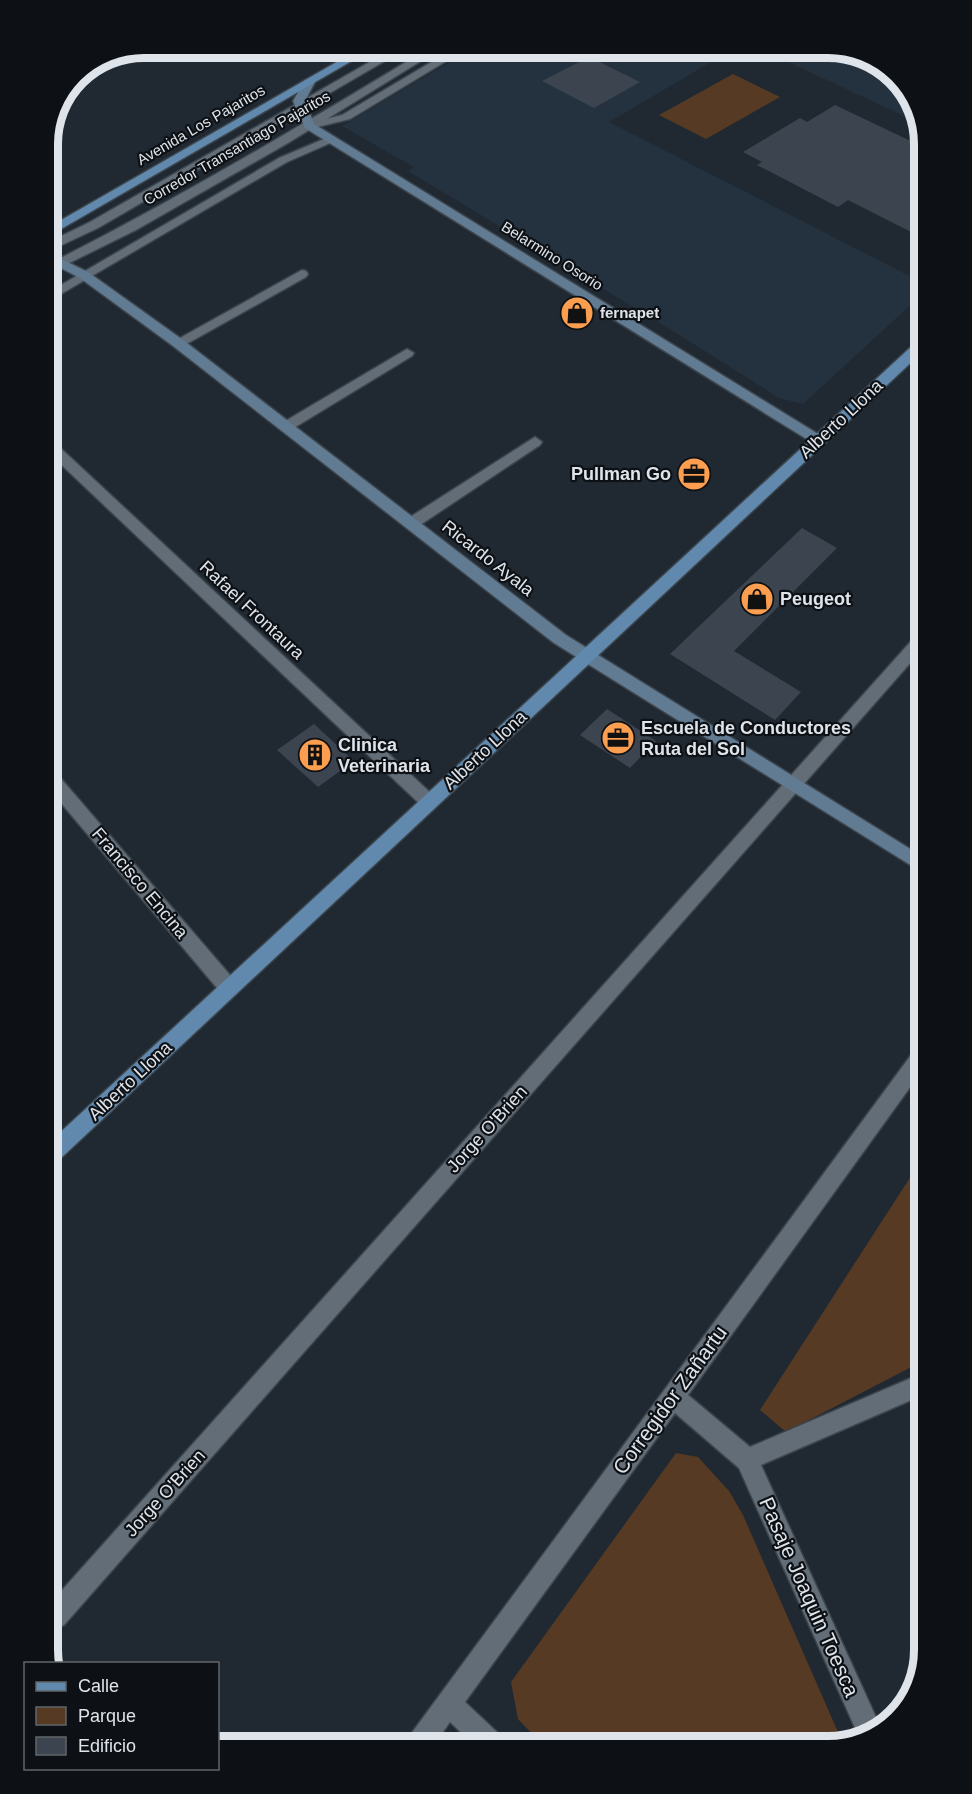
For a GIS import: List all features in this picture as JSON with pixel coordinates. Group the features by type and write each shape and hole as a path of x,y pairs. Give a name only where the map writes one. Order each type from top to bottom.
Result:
{"main road":[{"name":"Avenida Los Pajaritos","path":"59,226 351,58"},
{"name":"Alberto Llona","path":"58,1147 818,440 914,355"}],"street":[{"name":"Corredor Transantiago Pajaritos","path":"59,242 94,225 384,58"},
{"name":"Corredor Transantiago Pajaritos","path":"61,263 132,226 309,126 420,58"},
{"path":"309,82 302,94 300,107 309,126 346,117 445,58"},
{"name":"Belarmino Osorio","path":"309,126 818,440"},
{"path":"59,291 283,160 331,139"},
{"name":"Ricardo Ayala","path":"61,263 84,275 178,343 560,639 914,860"},
{"path":"178,343 302,274"},
{"path":"287,426 407,353"},
{"path":"412,524 535,442"},
{"name":"Rafael Frontaura","path":"59,454 429,802"},
{"name":"Jorge O'Brien","path":"58,1613 914,649"},
{"name":"Francisco Encina","path":"59,788 229,988"},
{"name":"Corregidor Zañartu","path":"426,1735 914,1068"},
{"path":"673,1397 747,1460 914,1388"},
{"name":"Pasaje Joaquin Toesca","path":"747,1460 867,1726"},
{"path":"449,1704 482,1735"}],"shaded area":[{"path":"456,58 717,59 609,122 914,278 914,302 803,404 779,398 670,329 408,171 414,167 342,126"},
{"path":"781,59 834,59 861,65 880,76 896,92 909,118"}],"green space":[{"path":"733,74 780,97 706,139 659,115"},
{"path":"914,1171 914,1366 786,1432 760,1410"},
{"path":"676,1453 698,1457 729,1491 743,1515 839,1735 534,1736 518,1719 511,1682"}],"building":[{"path":"586,59 592,59 640,82 594,108 542,81"},
{"path":"835,105 914,142 914,233 848,200 838,207 757,165 762,162 743,152 800,118 807,122"},
{"name":"Peugeot","path":"802,528 837,548 734,651 801,692 775,720 670,654"},
{"name":"Escuela de Conductores Ruta del Sol","path":"607,709 656,741 630,768 580,735"},
{"name":"Clinica Veterinaria","path":"314,724 354,761 318,787 277,750"}],"place":[{"name":"fernapet","path":"577,313"},
{"name":"Pullman Go","path":"694,474"},
{"name":"Peugeot","path":"757,599"},
{"name":"Escuela de Conductores Ruta del Sol","path":"618,738"},
{"name":"Clinica Veterinaria","path":"315,755"}]}
